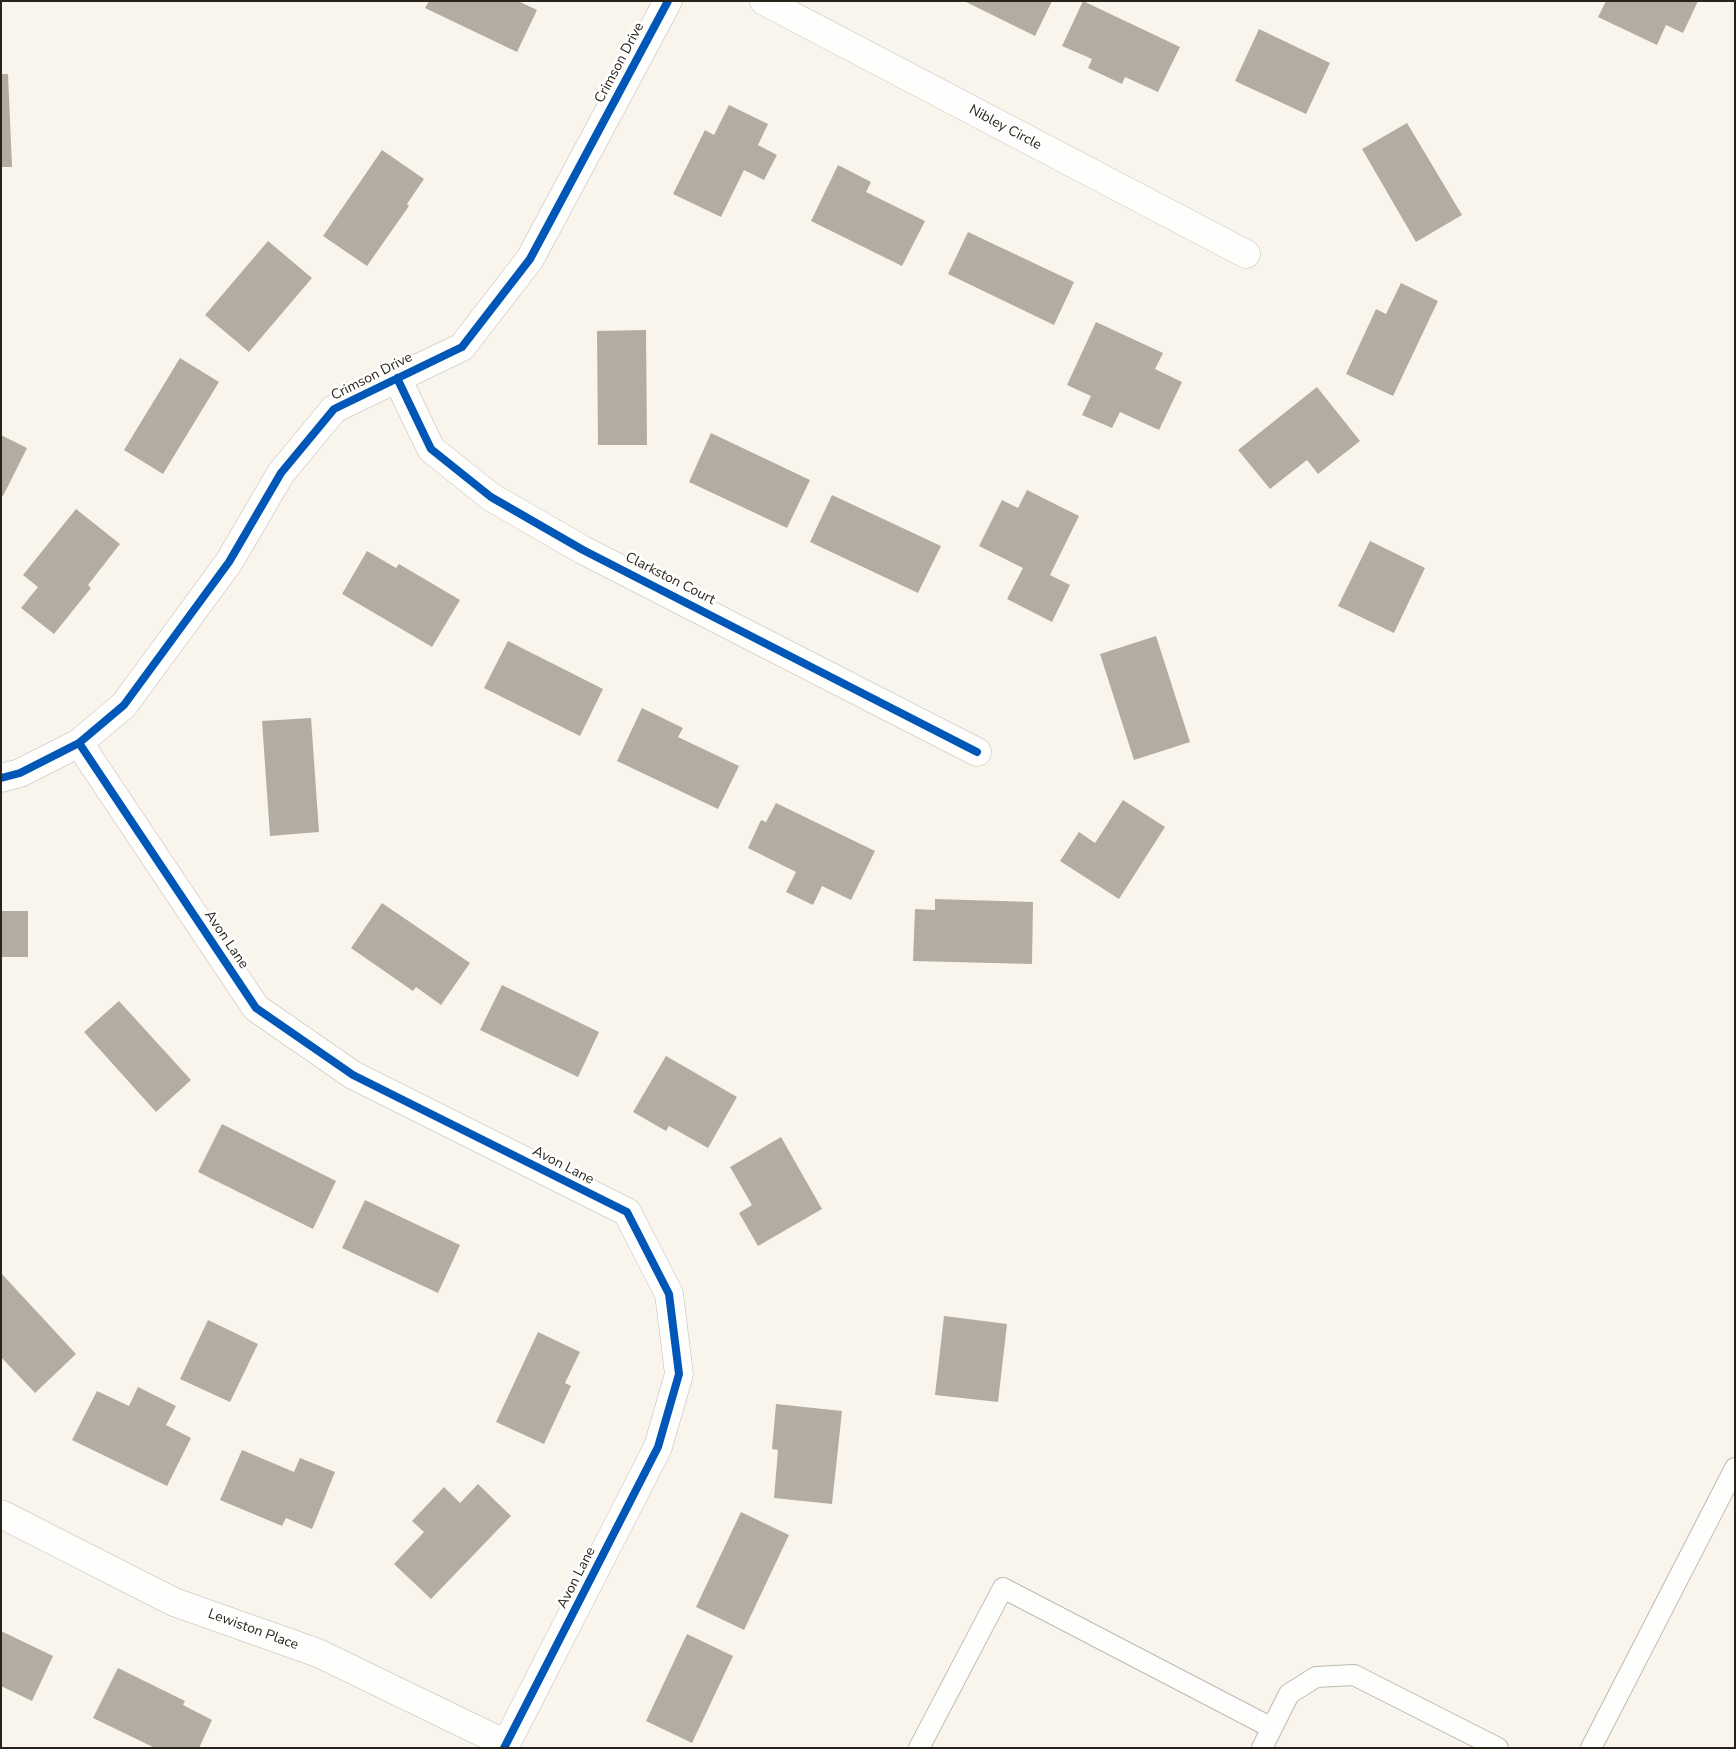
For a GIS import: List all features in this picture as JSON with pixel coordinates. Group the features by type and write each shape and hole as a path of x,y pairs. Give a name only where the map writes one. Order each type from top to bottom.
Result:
{"street":[{"name":"Crimson Drive","path":"1,778 20,773 79,743 124,705 228,562 281,473 334,409 462,347 530,259 668,1"},
{"name":"Nibley Circle","path":"764,1 1246,254"},
{"name":"Clarkston Court","path":"397,378 432,449 491,497 583,550 977,752"},
{"name":"Avon Lane","path":"79,743 256,1008 353,1075 627,1212 669,1294 679,1374 658,1447 505,1746"},
{"name":"Lewiston Place","path":"1,1514 174,1602 318,1653 505,1746"}],"lane":[{"path":"1591,1748 1735,1468"},
{"path":"919,1748 1003,1588 1272,1728"},
{"path":"1262,1748 1289,1694 1316,1677 1354,1675 1498,1748"}],"building":[{"path":"429,1 518,1 537,10 517,52 425,8"},
{"path":"964,1 1052,1 1035,36"},
{"path":"1083,1 1180,47 1158,92 1125,77 1122,84 1088,68 1092,59 1062,46"},
{"path":"1606,1 1698,1 1683,33 1666,25 1657,45 1598,17"},
{"path":"1259,29 1330,63 1306,114 1235,81"},
{"path":"1,74 8,74 12,167 1,167"},
{"path":"729,105 768,124 758,145 777,155 764,180 744,170 721,217 673,194 705,130 714,135"},
{"path":"1407,123 1462,215 1416,242 1362,149"},
{"path":"382,150 424,179 407,204 409,206 367,266 323,236"},
{"path":"838,165 871,182 866,192 925,221 902,266 811,221"},
{"path":"968,232 1074,282 1054,325 948,274"},
{"path":"268,241 312,278 249,352 205,315"},
{"path":"1401,283 1438,301 1393,396 1346,374 1376,309 1386,314"},
{"path":"1096,322 1163,353 1155,369 1182,382 1159,430 1120,412 1112,428 1082,415 1091,396 1067,385"},
{"path":"646,330 647,445 598,445 597,331"},
{"path":"180,358 219,382 163,474 124,450"},
{"path":"1317,387 1360,441 1318,474 1307,460 1270,489 1238,450"},
{"path":"711,433 810,480 787,528 689,482"},
{"path":"1,435 27,448 3,496 1,495"},
{"path":"1027,490 1079,516 1050,575 1070,585 1052,622 1007,599 1023,568 979,546 1002,500 1018,508"},
{"path":"832,495 941,546 918,593 810,542"},
{"path":"76,509 120,544 88,585 91,588 54,634 21,608 38,587 23,575"},
{"path":"1370,541 1425,568 1394,633 1338,606"},
{"path":"367,551 396,568 399,564 460,600 432,647 342,594"},
{"path":"1156,636 1190,742 1134,760 1100,654"},
{"path":"508,641 603,689 580,736 484,688"},
{"path":"642,708 683,728 678,737 739,766 718,809 617,761"},
{"path":"311,718 319,832 270,836 262,721"},
{"path":"1123,800 1165,827 1119,899 1060,861 1079,832 1095,843"},
{"path":"776,803 875,851 851,900 822,886 813,905 786,892 796,872 748,848 761,820 766,822"},
{"path":"935,899 1033,902 1032,964 913,961 915,909 935,910"},
{"path":"382,903 470,963 441,1005 416,987 413,991 351,948"},
{"path":"1,911 28,911 28,957 1,957"},
{"path":"502,985 599,1032 578,1077 480,1030"},
{"path":"119,1001 191,1080 156,1112 84,1032"},
{"path":"666,1056 737,1097 708,1148 669,1126 666,1131 633,1112"},
{"path":"222,1124 336,1181 313,1229 198,1172"},
{"path":"781,1137 822,1209 758,1246 739,1213 752,1205 730,1167"},
{"path":"365,1200 460,1245 438,1293 342,1248"},
{"path":"1,1273 76,1354 35,1393 1,1357"},
{"path":"944,1316 1007,1324 998,1402 935,1395"},
{"path":"208,1320 258,1344 230,1402 180,1379"},
{"path":"538,1332 580,1352 565,1383 571,1386 544,1444 496,1422"},
{"path":"138,1387 176,1406 166,1425 191,1438 167,1486 72,1440 97,1391 129,1406"},
{"path":"776,1404 842,1411 832,1504 774,1498 778,1450 772,1449"},
{"path":"242,1450 294,1472 300,1458 335,1472 312,1529 286,1518 282,1526 220,1500"},
{"path":"478,1484 511,1516 431,1599 394,1564 424,1532 412,1521 444,1487 460,1503"},
{"path":"741,1512 789,1535 744,1630 696,1607"},
{"path":"1,1631 53,1656 32,1701 1,1686"},
{"path":"687,1634 733,1656 692,1743 646,1721"},
{"path":"118,1668 185,1701 183,1705 212,1720 199,1748 155,1748 93,1718"}],"cycle path":[{"path":"1,778 20,773 79,743 124,705 229,562 281,473 334,409 462,347 530,259 668,1"},
{"path":"397,378 431,449 491,497 583,550 977,752"},
{"path":"79,743 256,1008 353,1075 627,1212 669,1294 679,1374 658,1447 504,1748"}]}
